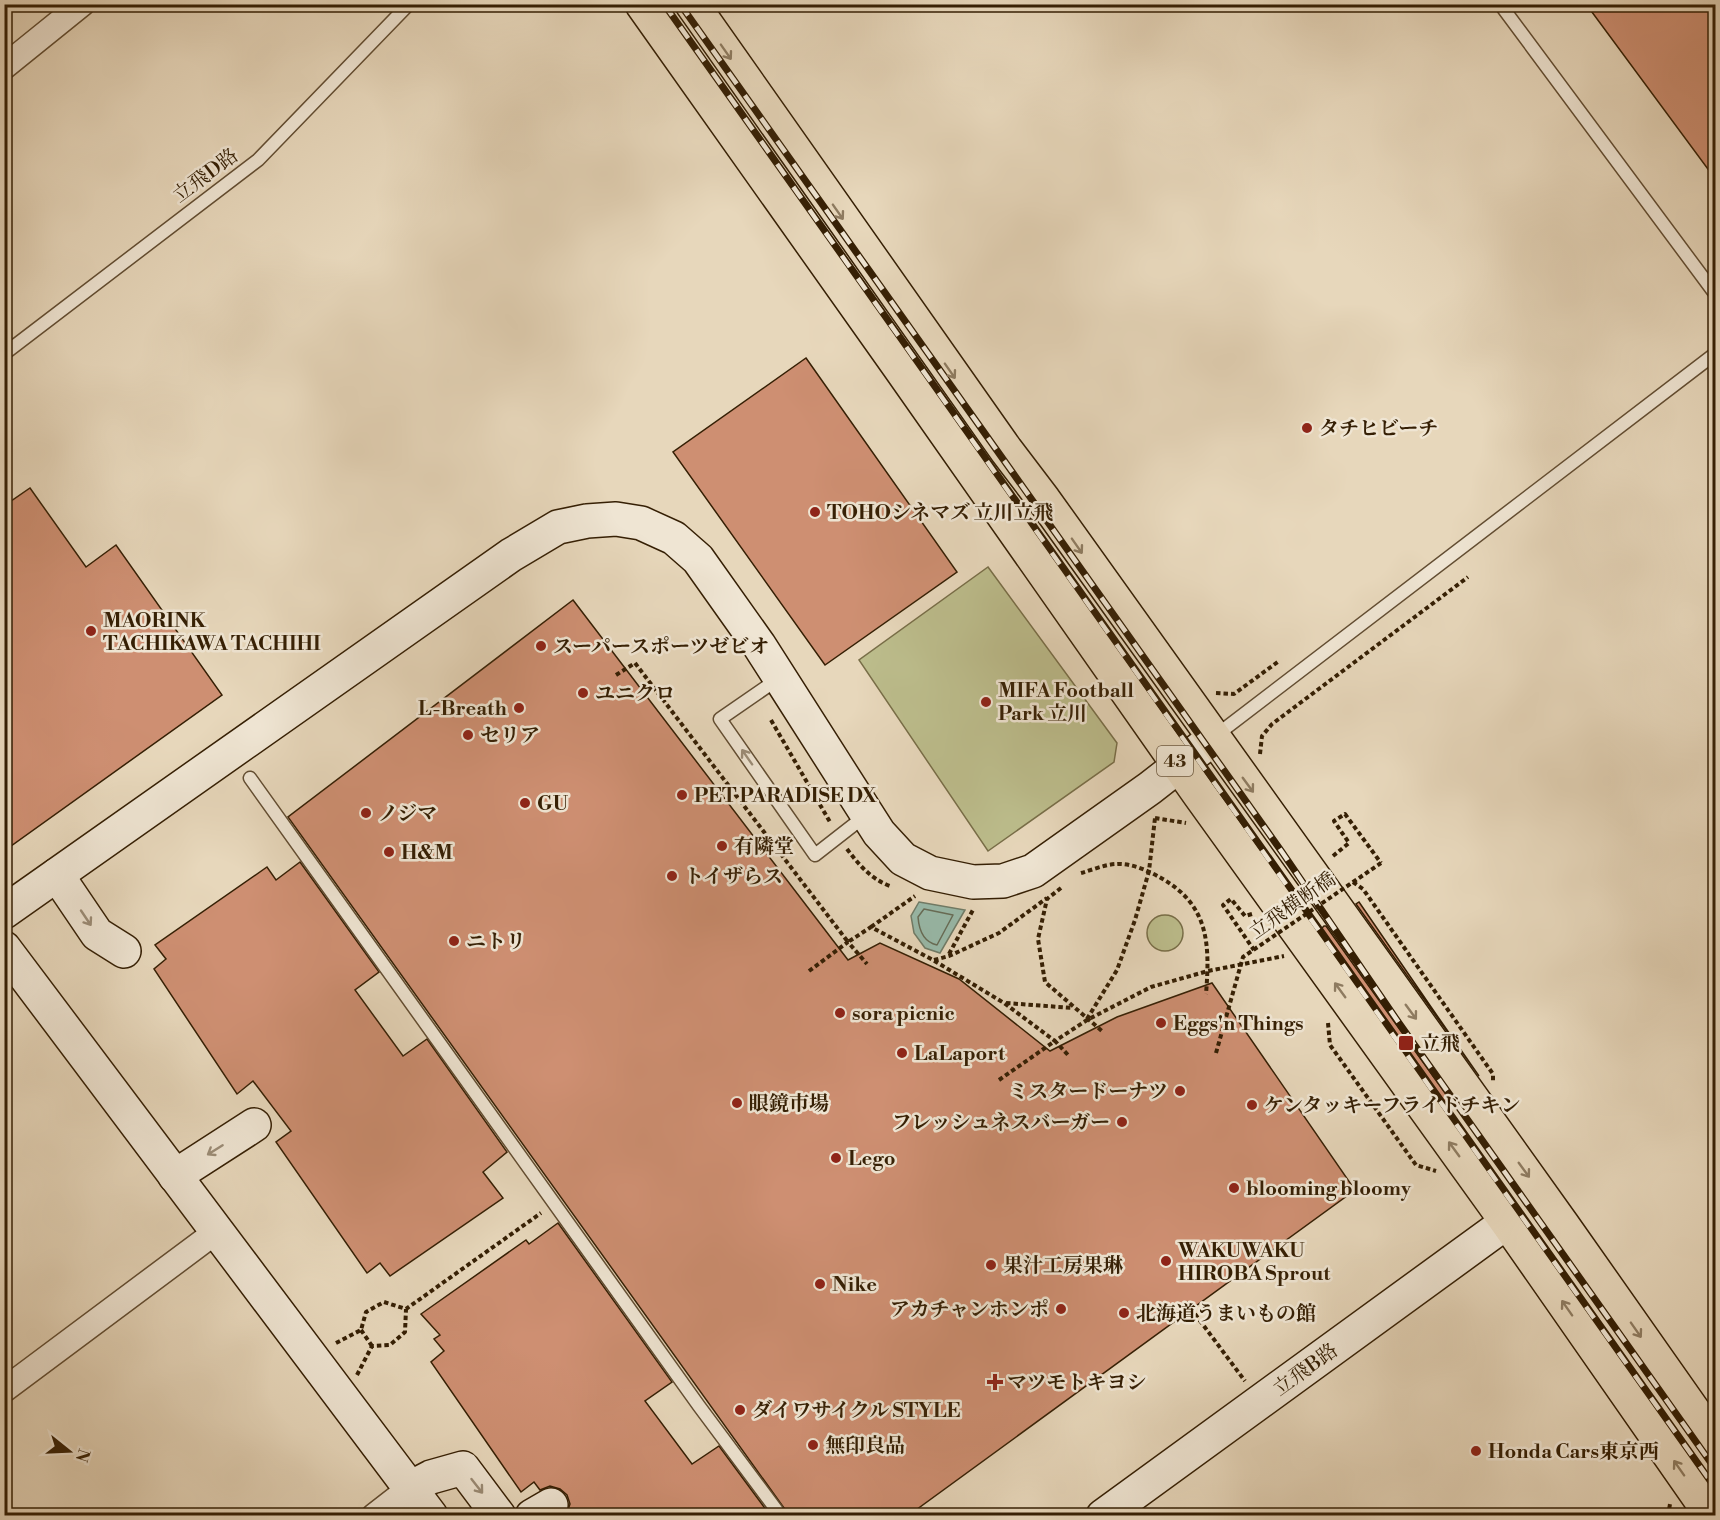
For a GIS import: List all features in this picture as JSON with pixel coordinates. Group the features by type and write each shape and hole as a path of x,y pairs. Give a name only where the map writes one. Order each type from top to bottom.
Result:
{"main road":[{"name":"43","path":"642,4 1179,766 1507,1222 1712,1514"},
{"name":"43","path":"692,4 1000,441 1520,1165 1716,1443"}],"street":[{"path":"4,67 82,5"},
{"path":"4,912 512,555 558,527 587,520 616,519 641,523 674,538 698,559 768,686 879,833 903,858 930,873 973,882 1003,881 1033,871 1179,766 1214,738"},
{"path":"57,875 97,934 124,951"},
{"path":"4,948 431,1515"},
{"path":"175,1176 254,1125"},
{"name":"立飛B路","path":"1103,1515 1507,1222"},
{"path":"4,1390 217,1231"},
{"path":"374,1515 410,1488 431,1477 463,1468 499,1515"}],"lane":[{"name":"立飛D路","path":"4,354 258,160 410,4"},
{"path":"1500,4 1716,295"},
{"path":"1214,738 1716,353"},
{"path":"768,686 720,718 815,855 866,815"},
{"path":"250,778 699,1406 781,1515"}],"path":[{"path":"1260,755 1262,736 1272,724 1468,577"},
{"path":"616,675 635,663 867,964"},
{"path":"768,686 839,837 859,866 882,883 899,889"},
{"name":"立飛横断橋","path":"1216,1053 1243,957 1381,863 1345,814 1334,821 1349,843 1326,860"},
{"path":"1148,817 1191,824"},
{"path":"1087,1020 1117,970 1149,871 1155,818"},
{"path":"1077,874 1117,864 1149,871 1176,886 1198,911 1206,938 1208,971 1206,994"},
{"path":"1347,878 1363,889 1425,976 1493,1074 1493,1083"},
{"path":"933,960 949,956 999,933 1062,886"},
{"path":"907,892 926,897"},
{"path":"1044,892 1047,899 1038,939 1045,982 1102,1031"},
{"path":"809,971 916,895"},
{"path":"1248,905 1254,914 1245,916 1231,899 1223,905 1254,950"},
{"path":"949,956 976,904 966,903"},
{"path":"871,927 933,960 1004,1003 1055,1041 1068,1055"},
{"path":"1266,930 1272,939"},
{"path":"1278,947 1291,965"},
{"path":"999,1080 1087,1020 1151,987 1208,971 1285,956"},
{"path":"1004,1003 1074,1008"},
{"path":"1328,1021 1330,1045 1416,1165 1438,1172"},
{"path":"406,1309 542,1212"},
{"path":"330,1346 360,1330 366,1312 384,1302 406,1309"},
{"path":"1186,1302 1249,1386"},
{"path":"372,1346 390,1345 405,1332 406,1309"},
{"path":"360,1330 372,1346"},
{"path":"349,1370 356,1378 372,1346"},
{"path":"1668,1515 1671,1498"}],"green space":[{"name":"MIFA Football Park 立川","path":"988,567 1117,743 1114,762 988,851 859,660"},
{"path":"1165,915 1178,920 1183,933 1178,946 1165,951 1152,946 1147,933 1152,920"}],"water":[{"path":"919,902 965,910 940,953 925,948 914,933 911,916"}],"building":[{"path":"1586,4 1716,4 1716,180"},
{"name":"TOHOシネマズ 立川立飛","path":"806,358 957,572 825,665 673,452"},
{"name":"MAORINK TACHIKAWA TACHIHI","path":"30,488 86,567 116,545 222,695 4,851 4,506"},
{"path":"573,600 848,960 880,943 959,979 1050,1051 1117,1017 1212,983 1355,1190 909,1515 789,1515 288,817"},
{"path":"300,862 379,972 355,990 403,1056 427,1039 507,1152 483,1172 503,1198 390,1276 380,1263 367,1273 276,1142 291,1131 253,1081 237,1094 154,969 166,959 155,945 267,867 276,880"},
{"path":"1359,902 1429,1004 1479,1076 1356,904"},
{"path":"1324,926 1450,1100 1445,1103 1320,930"},
{"path":"558,1223 672,1382 645,1401 692,1464 719,1446 770,1515 566,1515 570,1504 567,1495 560,1489 550,1486 540,1490 534,1482 521,1492 431,1362 444,1351 434,1339 440,1335 421,1314 526,1240 529,1244"}],"railway":[{"path":"664,4 1716,1489"},
{"path":"680,4 1282,852 1399,1023 1716,1470"}],"place":[{"name":"タチヒビーチ","path":"1307,428"},
{"name":"TOHOシネマズ 立川立飛","path":"815,512"},
{"name":"MAORINK TACHIKAWA TACHIHI","path":"91,631"},
{"name":"スーパースポーツゼビオ","path":"541,646"},
{"name":"ユニクロ","path":"583,693"},
{"name":"MIFA Football Park 立川","path":"986,702"},
{"name":"L-Breath","path":"519,708"},
{"name":"セリア","path":"468,735"},
{"name":"PET PARADISE DX","path":"682,795"},
{"name":"GU","path":"525,803"},
{"name":"ノジマ","path":"366,813"},
{"name":"有隣堂","path":"722,846"},
{"name":"H&M","path":"389,852"},
{"name":"トイザらス","path":"672,876"},
{"name":"ニトリ","path":"454,941"},
{"name":"sora picnic","path":"840,1013"},
{"name":"Eggs'n Things","path":"1161,1023"},
{"name":"立飛","path":"1406,1043"},
{"name":"LaLaport","path":"902,1053"},
{"name":"ミスタードーナツ","path":"1180,1091"},
{"name":"眼鏡市場","path":"737,1103"},
{"name":"ケンタッキーフライドチキン","path":"1252,1105"},
{"name":"フレッシュネスバーガー","path":"1122,1122"},
{"name":"Lego","path":"836,1158"},
{"name":"blooming bloomy","path":"1234,1188"},
{"name":"WAKUWAKU HIROBA Sprout","path":"1166,1261"},
{"name":"果汁工房果琳","path":"991,1265"},
{"name":"Nike","path":"820,1284"},
{"name":"アカチャンホンポ","path":"1061,1309"},
{"name":"北海道うまいもの館","path":"1124,1313"},
{"name":"マツモトキヨシ","path":"995,1382"},
{"name":"ダイワサイクル STYLE","path":"740,1410"},
{"name":"無印良品","path":"813,1445"},
{"name":"Honda Cars東京西","path":"1476,1451"}]}
